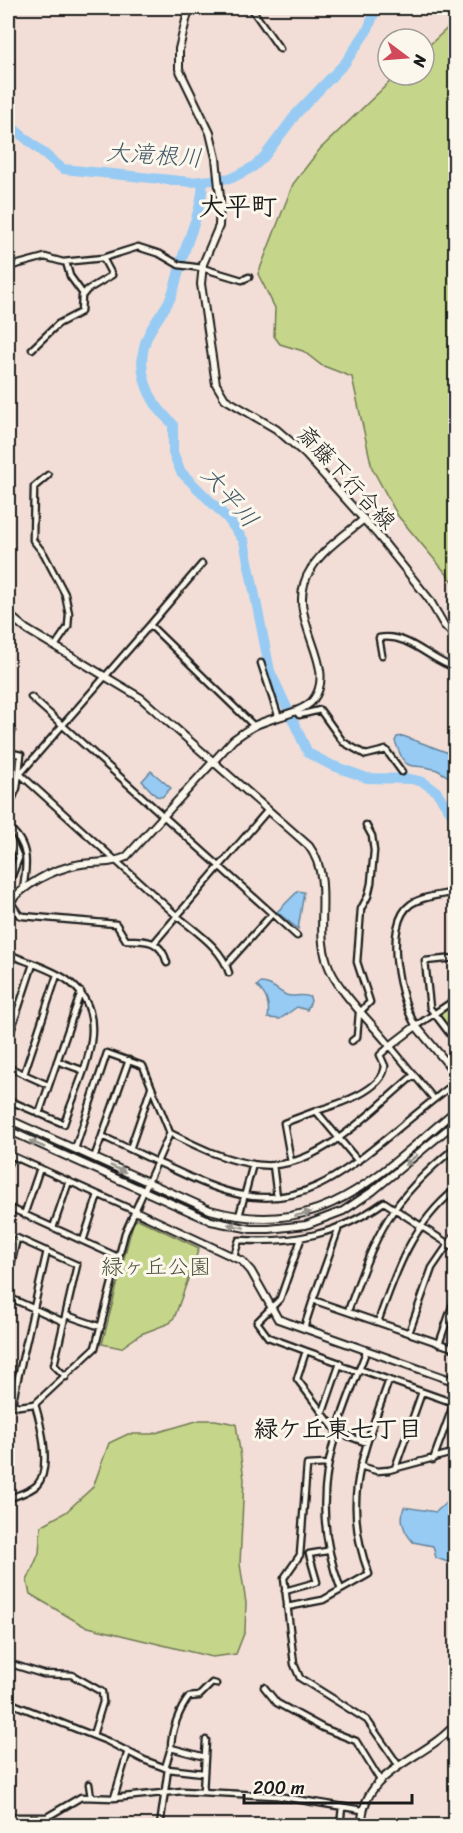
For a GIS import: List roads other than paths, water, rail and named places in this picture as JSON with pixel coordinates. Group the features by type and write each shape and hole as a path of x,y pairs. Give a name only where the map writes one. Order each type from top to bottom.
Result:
{"street":[{"name":"斎藤下行合線","path":"189,8 179,49 179,69 210,133 220,197 219,226 202,268 201,290 214,379 222,395 276,429 293,443 364,519 429,599 444,625 456,638"},
{"path":"251,8 280,49"},
{"path":"8,267 45,257 66,262 103,258 138,248 160,254 178,265 202,268 242,280 249,277"},
{"path":"32,350 58,324 81,312 83,294 90,287 112,275 103,258"},
{"path":"66,262 70,276 83,294"},
{"path":"48,475 34,487 32,531 33,540 44,554 65,594 69,614 68,627 55,646"},
{"path":"167,963 162,949 154,943 126,940 116,924 19,915 9,902 23,889 55,872 77,864 116,862 133,852 233,740 254,726 314,699 321,678 321,670 302,612 306,578 324,553 364,519"},
{"path":"20,774 202,564"},
{"path":"9,618 141,698 300,837 317,856 323,879 327,962 334,976 434,1099"},
{"path":"150,625 254,726"},
{"path":"382,655 379,638 384,637 427,651 456,668"},
{"path":"261,663 287,713"},
{"path":"31,697 297,936"},
{"path":"287,713 299,715 320,710 343,742 362,754 387,750 402,772"},
{"path":"8,744 12,731"},
{"path":"8,752 21,755 20,774 8,809"},
{"path":"20,774 217,951 227,964 229,973"},
{"path":"154,943 268,810"},
{"path":"352,1041 357,1037 362,1011 370,1002 357,962 361,909 368,896 371,883 374,851 372,836 366,825"},
{"path":"8,827 22,843 28,857 23,889"},
{"path":"8,833 19,858 11,878"},
{"path":"456,892 411,904 399,922 395,962 410,1018 456,1074"},
{"path":"227,964 272,914"},
{"path":"8,955 57,975 81,992 90,1009 94,1027 64,1124 8,1100"},
{"path":"456,958 425,961 428,1000 433,1014 456,1042"},
{"path":"8,1040 33,964"},
{"path":"24,1074 57,975"},
{"path":"39,1114 81,992"},
{"path":"291,1161 284,1123 355,1097 381,1077 385,1066 380,1055 416,1026 456,999"},
{"path":"75,1149 107,1053 143,1066 170,1133 229,1159 253,1164 273,1165 316,1153 414,1075"},
{"path":"94,1158 129,1060"},
{"path":"57,1061 82,1070"},
{"path":"8,1067 48,1085"},
{"path":"102,1136 211,1186 245,1195 277,1197 320,1186 358,1161 456,1082"},
{"path":"129,1149 151,1088"},
{"path":"8,1119 210,1210 238,1218 266,1220 297,1216 341,1201 381,1172 456,1110"},
{"path":"316,1111 358,1161"},
{"path":"8,1130 211,1221 241,1227 269,1229 306,1224 343,1211 373,1191 456,1122"},
{"path":"47,1251 10,1404 35,1404 95,1348 118,1257 135,1211 170,1133"},
{"path":"348,1311 372,1244 394,1207 417,1180 456,1147"},
{"path":"8,1164 9,1155 234,1256 251,1271 270,1309 278,1319 456,1382"},
{"path":"238,1218 253,1164"},
{"path":"273,1165 277,1197"},
{"path":"24,1215 40,1168"},
{"path":"53,1228 69,1181"},
{"path":"378,1322 398,1266 420,1225 456,1189"},
{"path":"83,1241 98,1195"},
{"path":"234,1256 239,1240 272,1242 300,1239 338,1230 360,1219 384,1202 456,1248"},
{"path":"8,1207 118,1257"},
{"path":"303,1329 338,1230"},
{"path":"409,1333 432,1268 456,1233"},
{"path":"8,1279 17,1238 77,1265 54,1365 66,1377"},
{"path":"300,1239 280,1299 257,1322 264,1332 275,1340 340,1363 339,1365 454,1403 433,1460"},
{"path":"439,1344 456,1295"},
{"path":"8,1297 64,1322"},
{"path":"313,1300 456,1349"},
{"path":"66,1315 101,1327"},
{"path":"306,1351 297,1379 337,1432 368,1443"},
{"path":"341,1590 327,1551 322,1516 327,1464 366,1352"},
{"path":"323,1412 339,1365"},
{"path":"287,1607 323,1600 369,1574 357,1537 355,1496 360,1466 389,1380"},
{"path":"395,1468 422,1392"},
{"path":"8,1499 36,1486 45,1471 41,1425 35,1404"},
{"path":"360,1466 377,1471 433,1460 456,1452"},
{"path":"327,1464 307,1466 300,1555 284,1578 294,1664 300,1678 367,1720 399,1766"},
{"path":"300,1555 327,1551"},
{"path":"285,1592 317,1582 309,1554"},
{"path":"8,1663 43,1674 72,1675 102,1692 103,1702 93,1735"},
{"path":"160,1826 166,1792 166,1768 178,1717 189,1697 199,1696 212,1683 216,1684"},
{"path":"264,1687 277,1703 323,1728 356,1741 380,1780"},
{"path":"8,1702 93,1735 166,1768 203,1773"},
{"path":"362,1826 362,1810 380,1780 436,1743 456,1723"},
{"path":"203,1792 206,1740"},
{"path":"171,1748 205,1757"},
{"path":"114,1798 128,1751"},
{"path":"89,1784 91,1797"},
{"path":"8,1817 41,1819 59,1812 81,1797 114,1798 166,1792 277,1796 362,1810"},
{"path":"340,1826 342,1807"},
{"path":"41,1819 41,1826"}],"water":[{"path":"403,736 446,752 454,765 455,781 437,770 406,763 395,741 397,737"},
{"path":"151,771 171,788 162,797 156,796 142,781"},
{"path":"298,891 304,892 298,929 277,912"},
{"path":"260,983 271,985 286,995 310,997 311,1001 307,1010 297,1007 280,1019 268,1018 267,1000 257,986"},
{"path":"451,1498 455,1503 455,1553 448,1562 436,1558 433,1546 413,1542 405,1530 402,1517 404,1507 436,1512"}],"waterway":[{"name":"大滝根川","path":"8,124 63,169 191,182 232,178 253,167 264,157 297,113 345,63 368,29 374,14 373,8"},
{"name":"大平川","path":"203,182 199,207 173,291 169,302 149,333 142,358 145,382 150,394 156,405 173,424 173,453 181,472 228,519 244,541 270,671 308,753 331,765 367,778 411,779 423,782 436,791 456,820"}],"district":[{"name":"大平町","path":"238,206"},
{"name":"緑ケ丘東七丁目","path":"338,1429"}],"park label":[{"name":"緑ヶ丘公園","path":"156,1266"}]}
